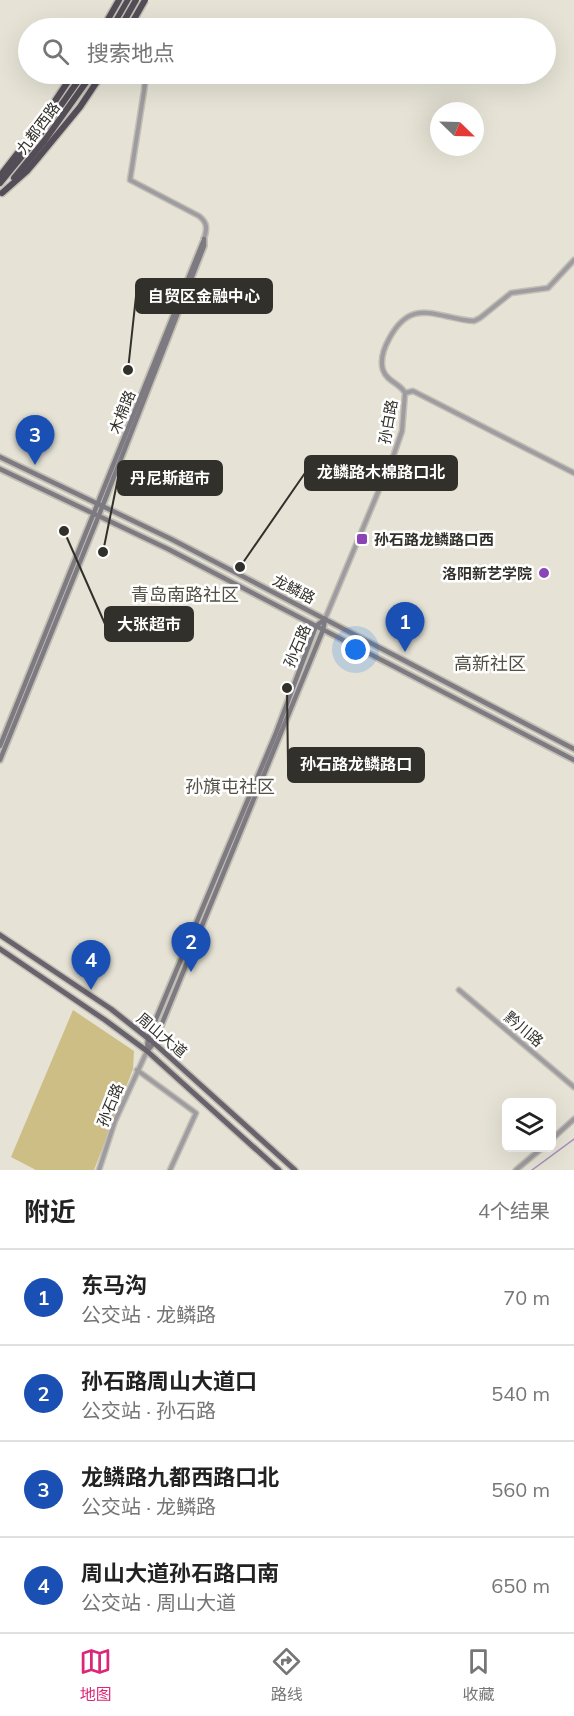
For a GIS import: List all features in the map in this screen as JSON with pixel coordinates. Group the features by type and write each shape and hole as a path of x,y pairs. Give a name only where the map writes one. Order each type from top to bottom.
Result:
{"highway":[{"path":"108,18 118,0"},
{"path":"118,18 129,0"},
{"path":"126,18 136,0"},
{"path":"135,18 145,0"},
{"path":"0,176 38,128 66,84"},
{"path":"70,100 78,84"},
{"name":"九都西路","path":"0,183 84,84"},
{"path":"1,194 27,171 80,107 95,84"},
{"name":"九都西路","path":"1,194 45,140 70,100"}],"main road":[{"name":"木棉路","path":"0,760 204,246 204,239"},
{"name":"龙鳞路","path":"0,457 100,504 574,749"},
{"name":"龙鳞路","path":"0,469 168,549 574,760"},
{"name":"木棉路","path":"0,746 96,514"},
{"name":"孙石路","path":"147,1051 148,1038 276,733 316,626 325,619"},
{"name":"孙石路","path":"147,1051 154,1043 324,630 325,619"},
{"name":"周山大道","path":"0,935 111,1009 148,1038 295,1170"},
{"name":"周山大道","path":"0,949 147,1051 279,1170"}],"street":[{"path":"129,0 135,18"},
{"path":"145,84 130,180 199,216 207,226 204,239"},
{"name":"孙白路","path":"325,619 402,431 405,393 402,388 387,379 382,362 391,335 409,316 417,312 426,311 474,321 511,293 548,288 574,260"},
{"path":"405,393 413,392 574,473"},
{"name":"黔川路","path":"459,990 574,1087"},
{"name":"孙石路","path":"99,1170 115,1121 147,1051"},
{"path":"137,1070 196,1113 170,1170"},
{"path":"556,1135 574,1119"},
{"path":"516,1170 537,1152"}],"shaded area":[{"path":"73,1010 134,1051 133,1069 94,1170 36,1170 11,1157"}],"waterway":[{"path":"532,1170 574,1139"}],"place":[{"name":"自贸区金融中心","path":"128,370"},
{"name":"龙鳞路九都西路口北","path":"35,465"},
{"name":"大张超市","path":"64,531"},
{"name":"孙石路龙鳞路口西","path":"362,539"},
{"name":"丹尼斯超市","path":"103,552"},
{"name":"龙鳞路木棉路口北","path":"240,567"},
{"name":"洛阳新艺学院","path":"544,573"},
{"name":"东马沟","path":"405,652"},
{"name":"孙石路龙鳞路口","path":"287,688"},
{"name":"孙石路周山大道口","path":"191,972"},
{"name":"周山大道孙石路口南","path":"91,990"}],"district":[{"name":"青岛南路社区","path":"185,594"},
{"name":"高新社区","path":"490,663"},
{"name":"孙旗屯社区","path":"230,786"}]}
